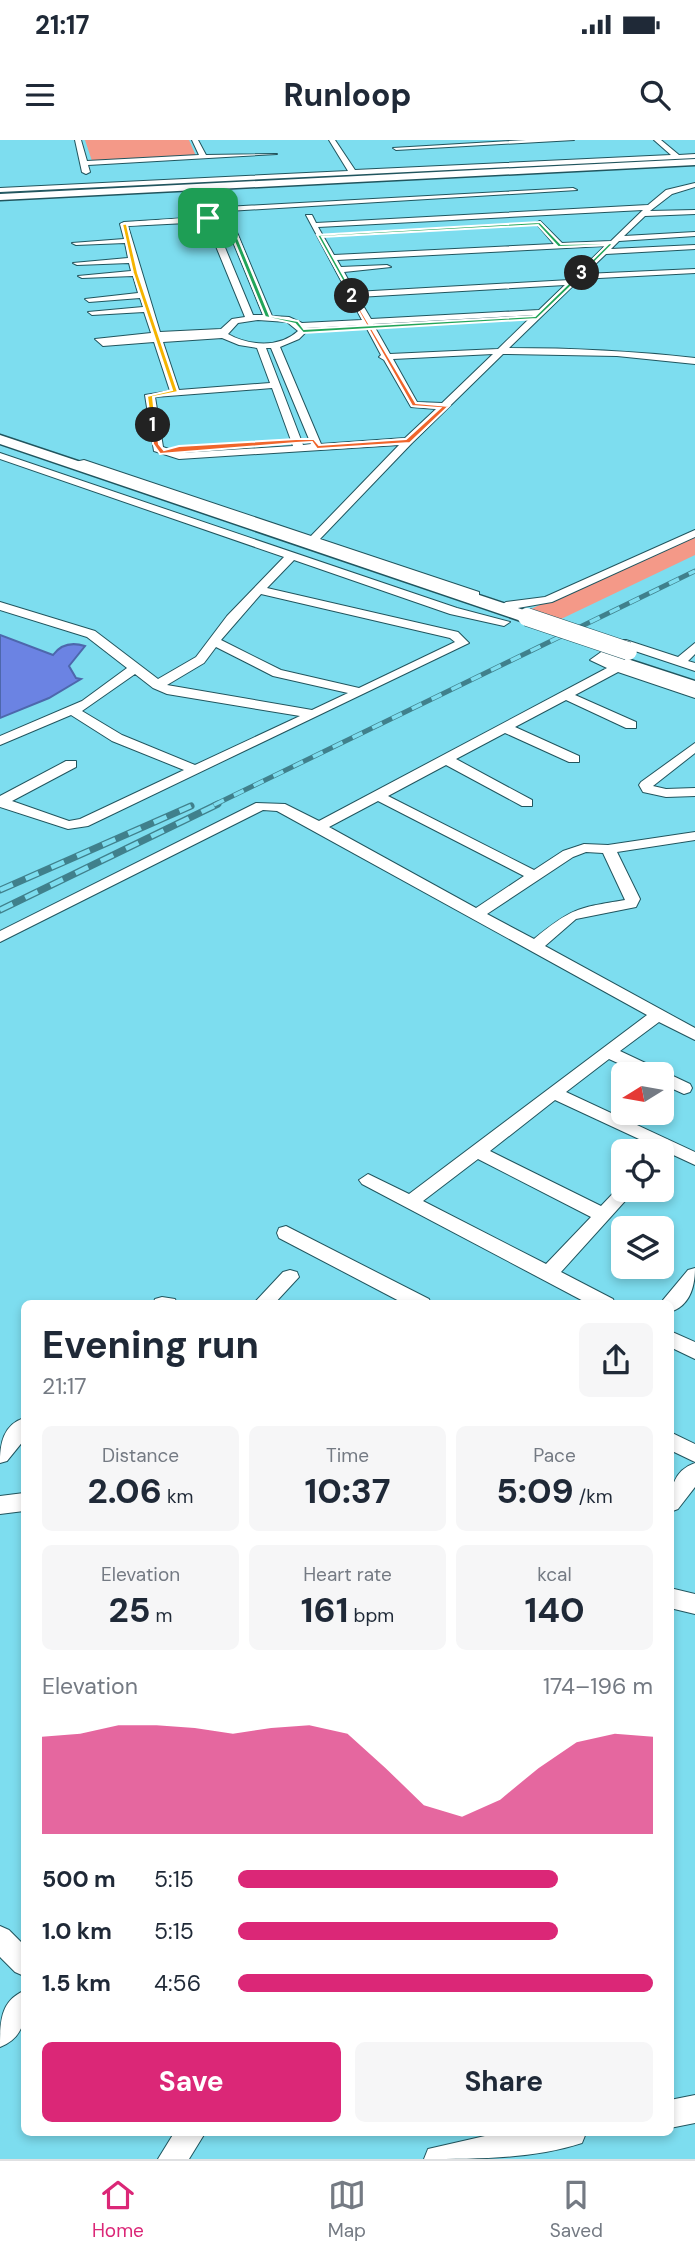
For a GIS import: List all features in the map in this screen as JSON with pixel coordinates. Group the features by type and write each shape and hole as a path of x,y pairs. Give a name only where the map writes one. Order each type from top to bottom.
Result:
{"main road":[{"path":"0,437 512,616 612,663 695,687"},
{"path":"0,450 695,674"}],"street":[{"path":"78,140 89,186"},
{"path":"195,140 203,157"},
{"path":"332,140 353,173"},
{"path":"390,140 413,170"},
{"path":"396,148 571,140"},
{"path":"657,140 677,157"},
{"path":"83,163 203,157 353,173 695,156"},
{"path":"0,190 89,186 280,165 695,162"},
{"path":"0,197 214,187 280,165"},
{"path":"314,539 411,438 644,213 669,192 695,185"},
{"path":"214,187 268,317"},
{"path":"196,188 250,318"},
{"path":"175,392 142,295 127,241 126,223 573,190"},
{"path":"515,193 531,213"},
{"path":"314,225 531,213 695,212"},
{"path":"566,222 644,213"},
{"path":"227,215 252,218"},
{"path":"300,216 308,217 314,225 384,357 414,405 446,406"},
{"path":"540,223 560,246"},
{"path":"526,224 553,223"},
{"path":"331,258 560,246 695,234"},
{"path":"319,235 333,235"},
{"path":"76,243 127,241"},
{"path":"586,256 695,247"},
{"path":"77,263 132,260"},
{"path":"338,270 394,267"},
{"path":"352,295 695,271"},
{"path":"82,276 136,273"},
{"path":"89,299 142,295"},
{"path":"92,312 147,309"},
{"path":"223,333 229,324 250,318 289,320 302,329 539,315"},
{"path":"155,337 101,343 99,339 223,333 237,342 260,345 294,339 302,329"},
{"path":"274,344 316,444"},
{"path":"260,345 297,444"},
{"path":"384,357 505,349 603,351 695,361"},
{"path":"277,385 153,394 149,398 156,444 162,453 179,456 297,444 411,438"},
{"path":"0,437 314,539 512,616"},
{"path":"0,456 477,618 512,616 695,533"},
{"path":"157,685 191,667 293,554"},
{"path":"0,802 75,825 460,646 463,641 454,635 258,590"},
{"path":"0,606 90,634 157,685 226,702 314,714"},
{"path":"215,642 277,673 361,692"},
{"path":"695,667 622,643 596,658 695,694"},
{"path":"680,662 695,647"},
{"path":"319,827 567,696 612,663"},
{"path":"0,741 73,711 134,668"},
{"path":"567,696 631,725"},
{"path":"73,711 117,738 197,770"},
{"path":"506,727 574,759"},
{"path":"695,747 646,785 648,789 666,793 695,792"},
{"path":"444,760 527,803"},
{"path":"0,802 71,764"},
{"path":"376,795 533,875"},
{"path":"0,937 261,806 279,807 695,1034"},
{"path":"476,914 533,875 576,851 695,836"},
{"path":"535,946 571,916 584,911 631,904 633,899 608,849"},
{"path":"410,1202 657,1015"},
{"path":"607,1052 629,1062"},
{"path":"674,1083 684,1088"},
{"path":"552,1092 644,1139"},
{"path":"476,1151 603,1215"},
{"path":"674,1152 695,1159"},
{"path":"368,1180 598,1300"},
{"path":"548,1274 615,1202"},
{"path":"286,1233 414,1300"},
{"path":"674,1300 695,1275"},
{"path":"266,1300 290,1277"},
{"path":"674,1340 695,1351"},
{"path":"0,1455 21,1430"},
{"path":"674,1442 695,1454"},
{"path":"674,1498 695,1472"},
{"path":"0,1505 21,1502"},
{"path":"674,1599 695,1604"},
{"path":"0,1939 21,1960"},
{"path":"0,2034 21,2008"},
{"path":"674,2113 695,2109"},
{"path":"172,2159 189,2136"},
{"path":"438,2159 557,2136"}],"shaded area":[{"path":"85,140 189,140 196,156 92,161"},
{"path":"695,532 695,555 559,620 531,609"}],"water":[{"path":"0,635 53,655 67,645 85,646 69,666 76,678 81,679 49,698 0,718"}],"railway":[{"path":"214,805 695,571"},
{"path":"0,910 218,804"},
{"path":"0,890 191,806"}],"route":[{"path":"208,218 124,224 136,273 175,392 153,394 149,398 156,444 162,453 179,448 314,440 317,447 408,441 446,406 423,408 414,405 384,357 368,326 365,321 352,295 319,235 540,223 560,246 612,243 537,317 368,326 303,331 301,326 289,320 268,317 227,218 208,218"}]}
